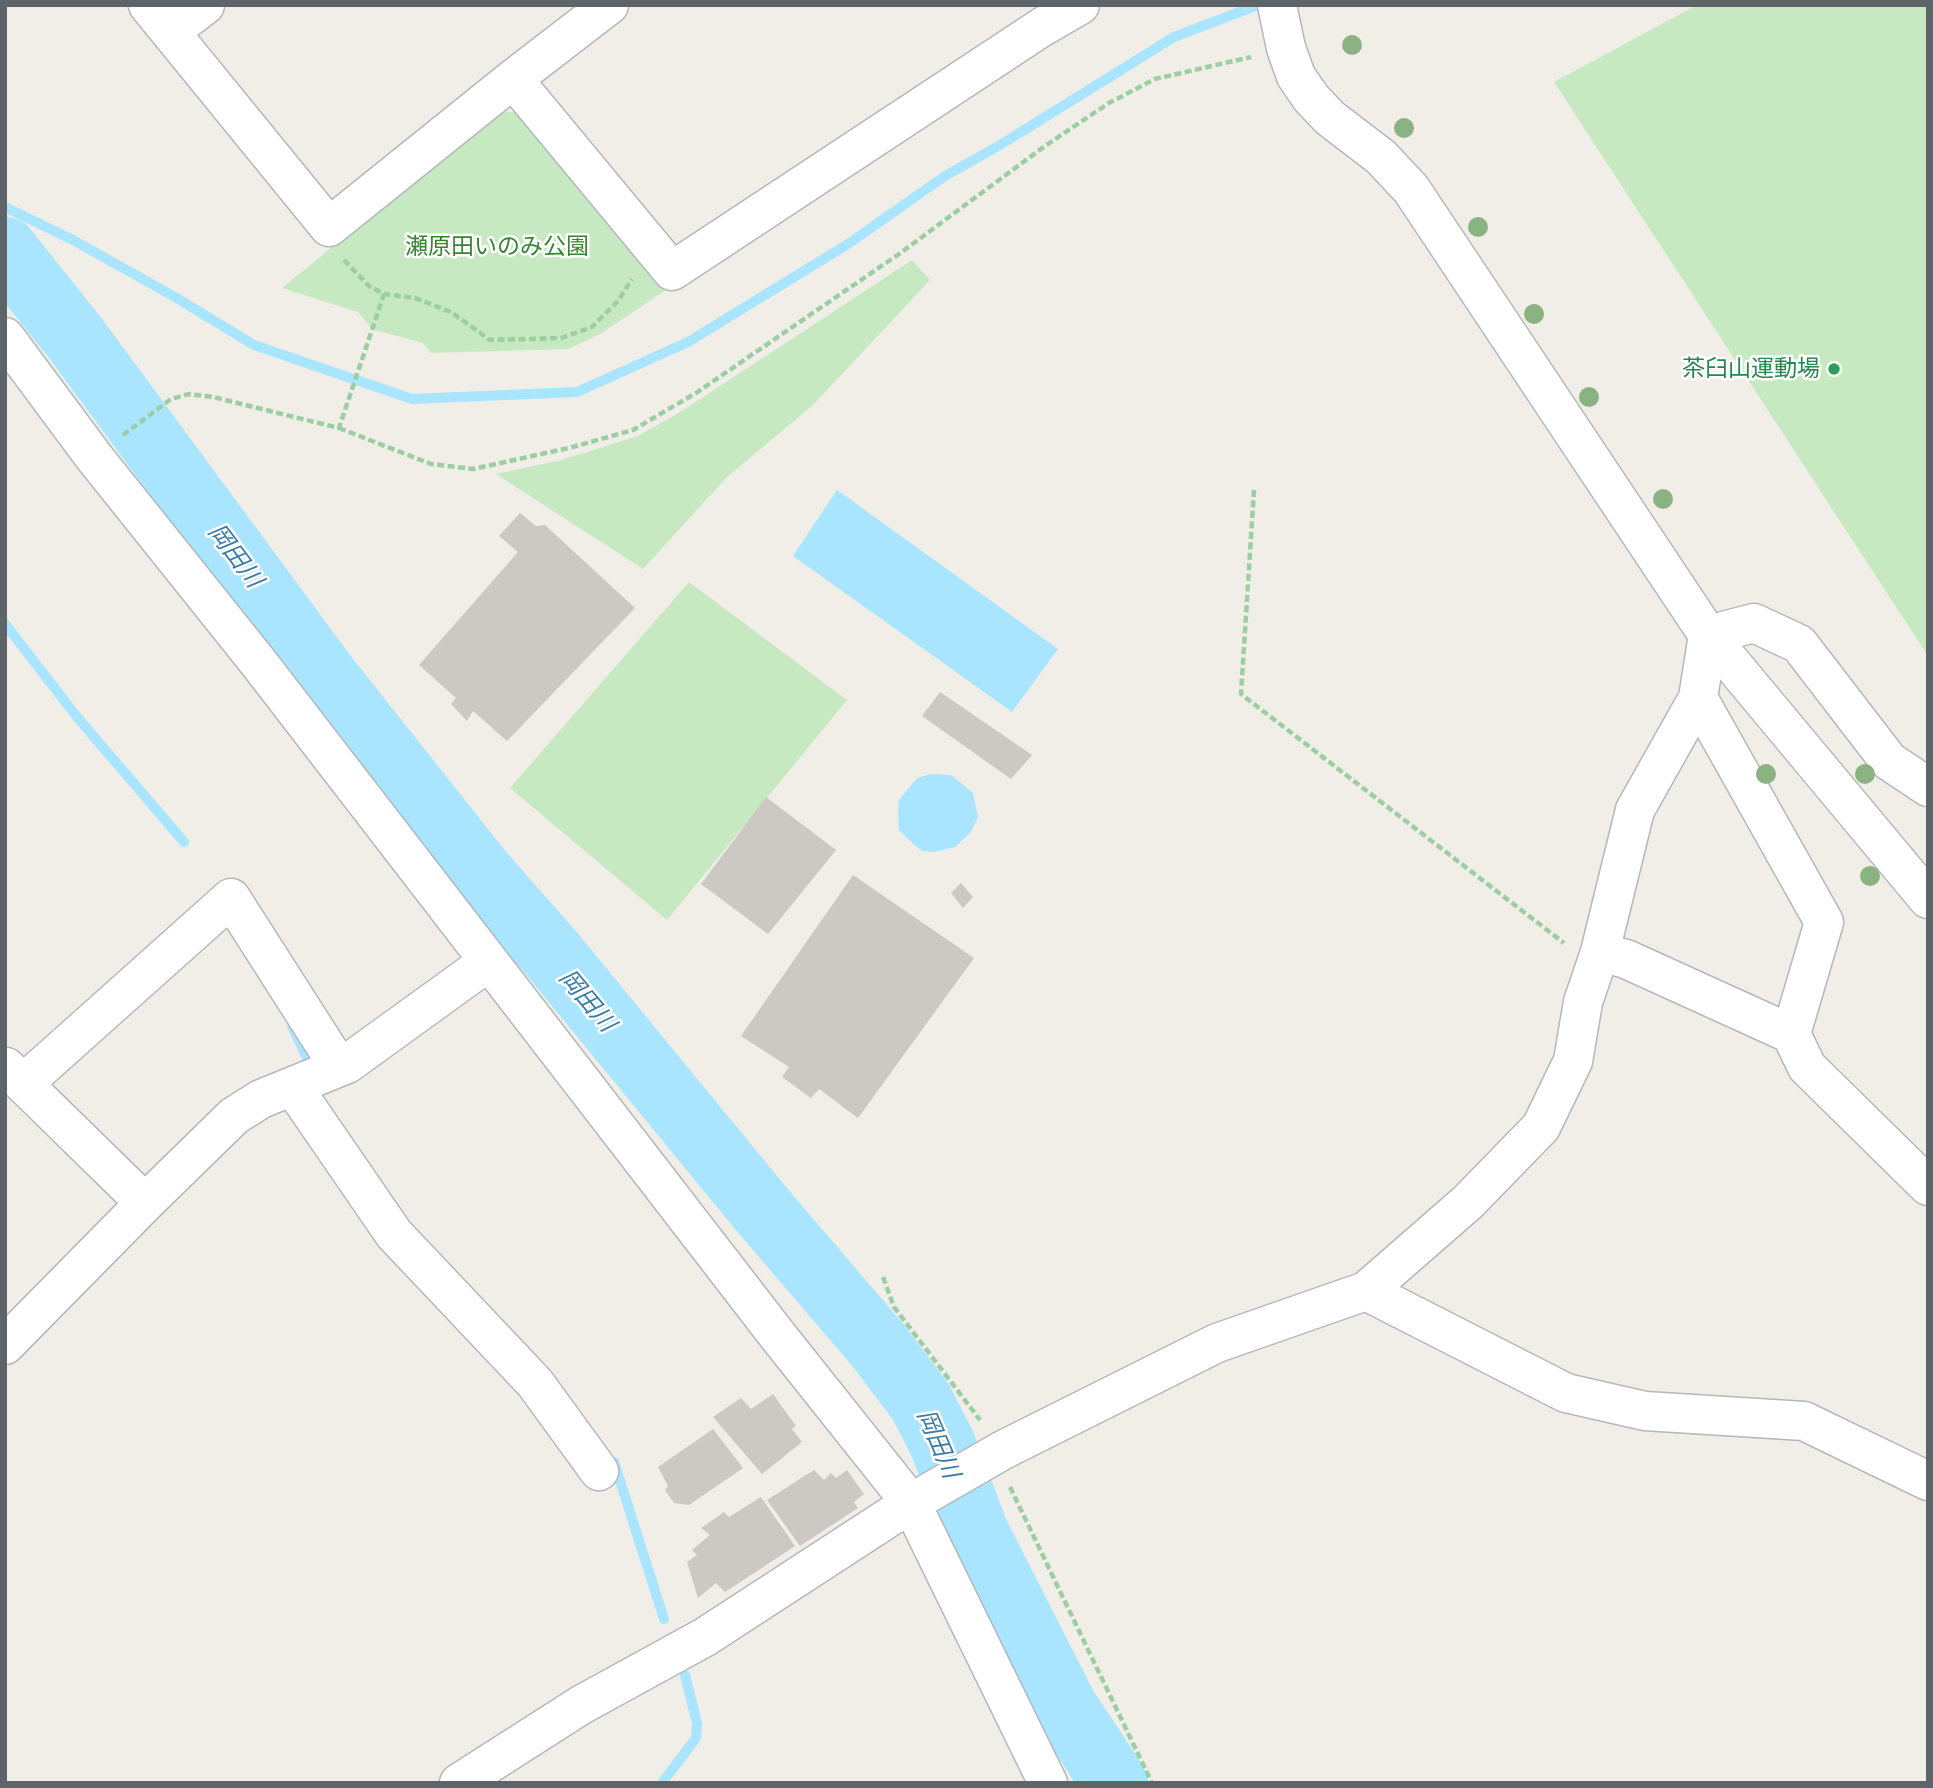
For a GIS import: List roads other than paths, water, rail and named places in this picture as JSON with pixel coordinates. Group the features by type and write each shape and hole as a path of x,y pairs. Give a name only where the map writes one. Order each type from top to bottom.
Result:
{"street":[{"path":"205,5 159,19 329,227 609,5"},
{"path":"513,79 672,271 1033,16 1080,5"},
{"path":"1281,25 1296,76 1311,98 1330,118 1381,157 1410,189 1708,635 1928,899"},
{"path":"5,337 94,457 258,662 778,1336 919,1499 1048,1783"},
{"path":"1708,635 1754,623 1799,644 1889,761 1928,787"},
{"path":"458,1783 581,1705 705,1637 919,1499 999,1452 1217,1343 1366,1291 1468,1202 1541,1127 1573,1061 1583,1002 1598,960 1635,810 1698,698 1708,635"},
{"path":"1698,698 1825,922 1791,1034"},
{"path":"145,1203 15,1075 231,898 339,1067"},
{"path":"1598,960 1626,959 1791,1034 1807,1067 1928,1186"},
{"path":"5,1345 234,1116 261,1100 347,1064 488,962"},
{"path":"293,1087 394,1234 535,1383 598,1471"},
{"path":"1366,1291 1566,1392 1645,1411 1804,1421 1928,1480"}],"water":[{"path":"837,490 1058,649 1012,712 793,556"},
{"path":"931,774 951,775 973,793 978,817 971,832 955,847 934,852 922,851 899,830 898,815 899,800 917,778"}],"waterway":[{"path":"5,207 73,240 254,345 412,399 577,392 688,342 848,244 945,176 1174,37 1258,5"},
{"name":"岡田川","path":"5,250 76,339 326,678 480,872 552,954 763,1211 877,1344 921,1402 942,1443 976,1533 1065,1708 1115,1783"},
{"path":"5,624 77,717 184,842"},
{"path":"292,1026 307,1058"},
{"path":"614,1462 664,1619"},
{"path":"662,1783 696,1738 697,1723 685,1675"}],"place":[{"name":"茶臼山運動場","path":"1834,369"}],"park label":[{"name":"瀬原田いのみ公園","path":"497,247"}]}
